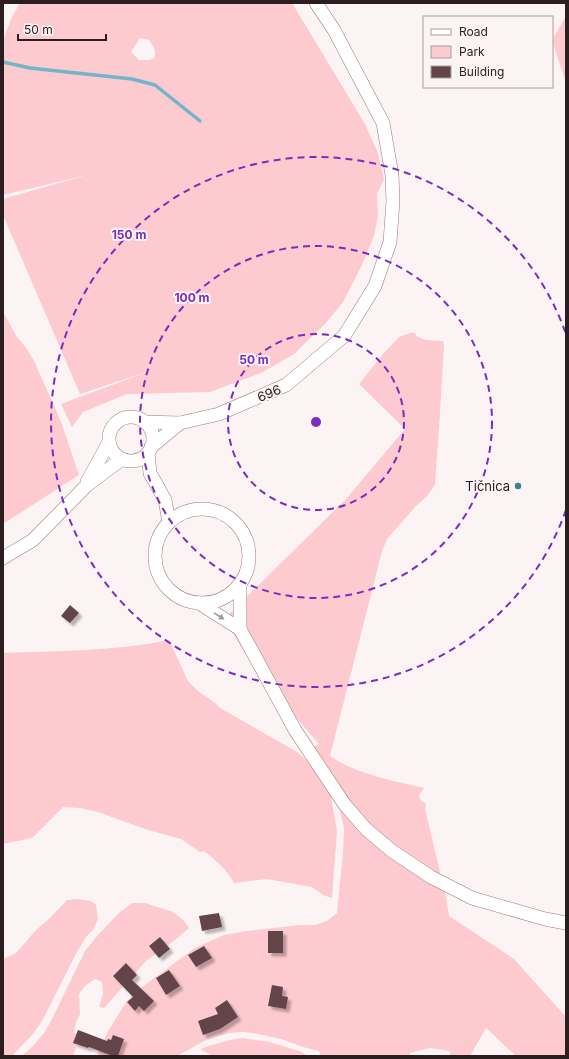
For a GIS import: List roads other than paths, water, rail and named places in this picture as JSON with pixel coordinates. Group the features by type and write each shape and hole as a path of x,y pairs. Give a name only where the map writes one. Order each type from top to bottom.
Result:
{"main road":[{"name":"696","path":"86,486 109,442 109,434 112,427 117,422 124,418 131,417 138,418 144,422 180,423 219,414 286,385 344,336 375,286 390,242 393,201 392,175 382,123 334,30 316,3"},
{"path":"144,422 149,427 153,440 149,450 150,473"},
{"name":"696","path":"136,460 142,458 180,423"},
{"path":"109,442 111,449 116,455 129,461 136,460 150,473 165,500 169,522"},
{"name":"696","path":"3,558 33,540 86,486 122,459"},
{"path":"165,500 197,509"},
{"path":"199,603 214,602 229,595 240,584 248,571 250,555 247,540 239,526 227,516 213,509 197,509 182,513 169,522 160,534 155,549 156,564 161,579 171,591 184,599 199,603 240,629"},
{"path":"240,584 240,629 295,730 345,805 366,829 392,851 431,877 472,898 545,919 566,923"}],"waterway":[{"path":"3,62 30,68 132,79 155,85 200,121"}],"place":[{"name":"Tičnica","path":"518,486"}]}
